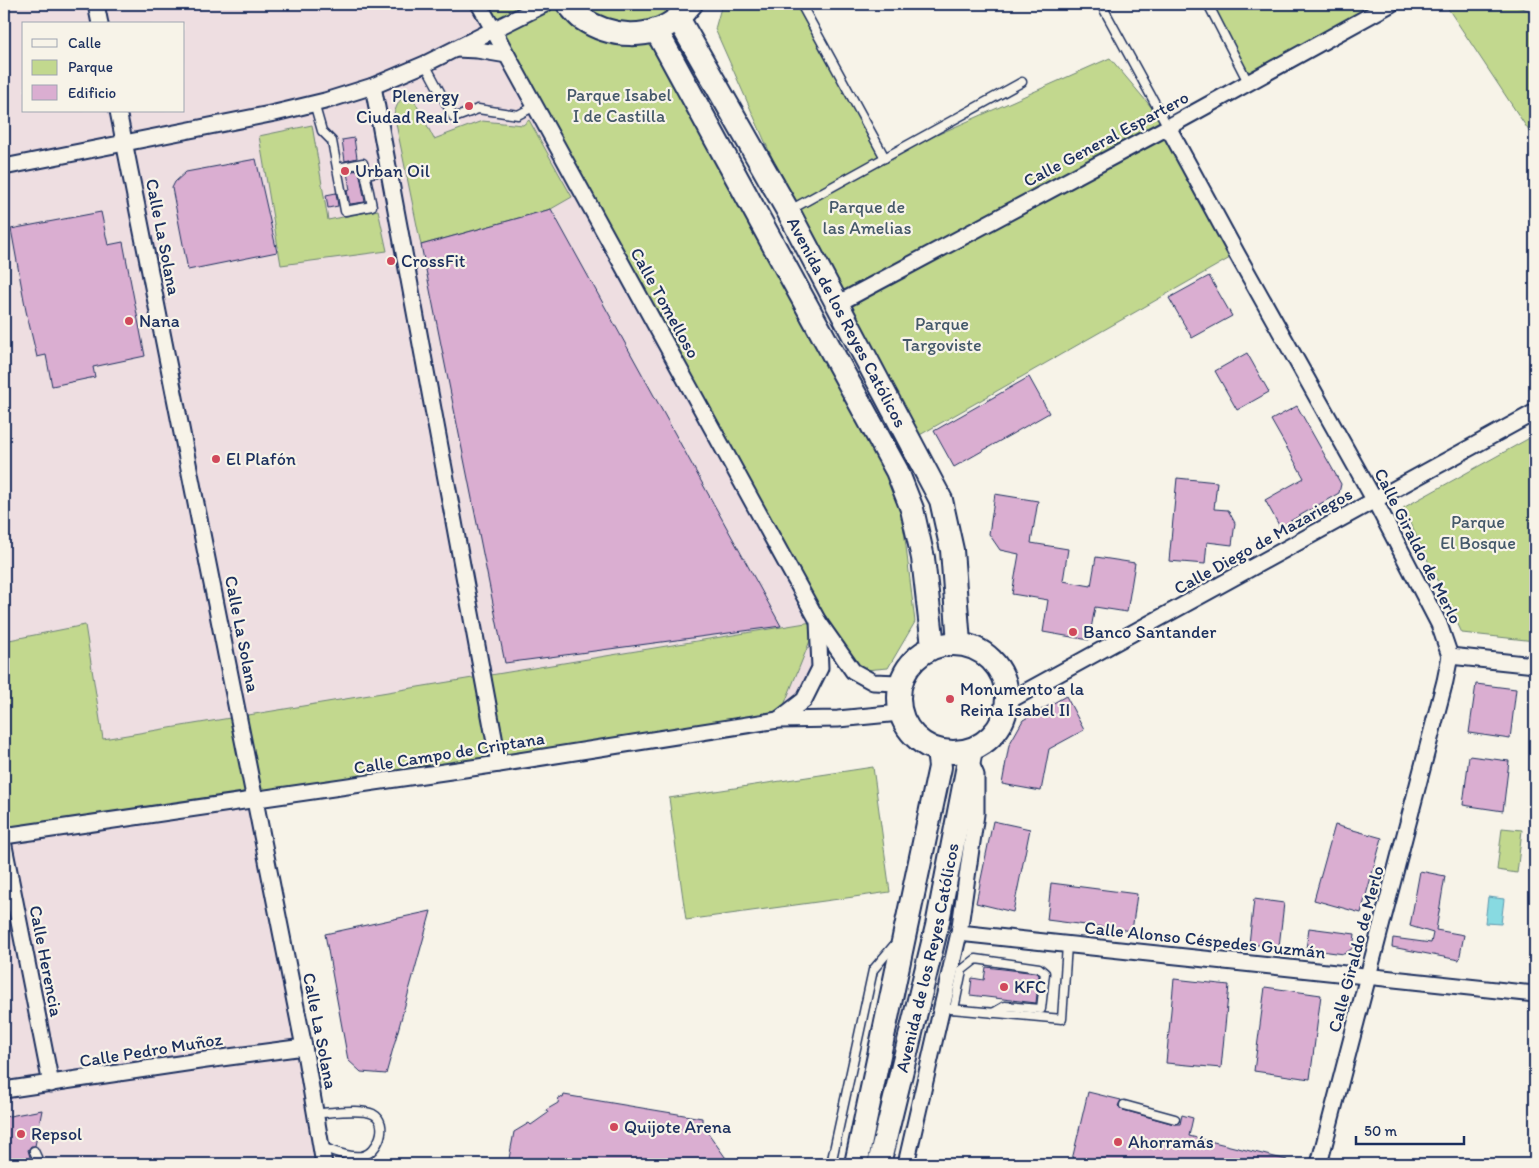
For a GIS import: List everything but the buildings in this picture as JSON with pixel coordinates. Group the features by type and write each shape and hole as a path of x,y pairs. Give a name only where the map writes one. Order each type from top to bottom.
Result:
{"main road":[{"path":"568,4 580,17 603,30 630,35 656,30 684,11"},
{"name":"Avenida de los Reyes Católicos","path":"684,11 941,500 952,550 959,643"},
{"name":"Avenida de los Reyes Católicos","path":"656,30 897,471 912,509 923,558 933,646"},
{"path":"959,643 980,651 996,665 1003,677 1007,702 1002,723 991,737 970,754 938,751 918,740 907,728 900,713 899,683 908,665 915,657 933,646 959,643"},
{"name":"Avenida de los Reyes Católicos","path":"856,1164 940,767 938,751"},
{"name":"Avenida de los Reyes Católicos","path":"879,1164 937,926 970,754"}],"street":[{"path":"96,4 100,22"},
{"name":"Calle Tomelloso","path":"479,4 818,620 853,671 873,682 899,683"},
{"path":"4,167 275,113 373,86 424,64 544,4"},
{"name":"Calle General Espartero","path":"837,304 1168,127 1391,4"},
{"path":"454,49 477,50 507,55"},
{"path":"373,86 499,764"},
{"name":"Calle La Solana","path":"118,112 256,800 304,1048 324,1164"},
{"name":"Calle Giraldo de Merlo","path":"1168,127 1376,501 1439,624 1450,656 1446,681 1319,1164"},
{"name":"Calle Diego de Mazariegos","path":"1007,702 1535,412"},
{"name":"Calle Tomelloso","path":"778,720 804,700 820,668 818,620"},
{"path":"1450,656 1535,665"},
{"name":"Calle Campo de Criptana","path":"4,836 499,764 778,720 838,719 900,713"},
{"path":"906,1164 948,1009 960,933 976,814 976,775 970,754"},
{"name":"Calle Herencia","path":"4,846 51,1084"},
{"name":"Calle Alonso Céspedes Guzmán","path":"960,933 1535,994"},
{"name":"Calle Pedro Muñoz","path":"4,1090 206,1060 304,1048"}],"lane":[{"path":"801,4 884,158"},
{"path":"1101,4 1168,127"},
{"path":"1208,4 1248,82"},
{"path":"424,64 454,118 478,109 518,115 535,106"},
{"path":"788,211 1022,82"},
{"path":"314,103 322,131 332,141 346,211 372,206 363,163 338,168"},
{"path":"366,174 388,170"},
{"path":"831,1164 873,970 905,933"},
{"path":"993,1013 1005,1006 1041,1009 1045,973 1039,968 976,959 962,970 948,1009 993,1013 1062,1019 1067,945"},
{"path":"1124,1106 1175,1118"},
{"path":"316,1113 363,1112 378,1117 381,1123 381,1134 377,1144 372,1152 364,1156 351,1156 321,1147"},
{"path":"34,1151 40,1164"}],"shaded area":[{"path":"4,4 479,4 818,621 820,668 778,720 256,800 322,1164 4,1164"}],"green space":[{"name":"Parque Isabel I de Castilla","path":"484,4 682,4 656,30 897,471 915,622 888,668 853,671"},
{"path":"722,4 801,4 885,158 1110,58 1168,127 1237,254 911,440 837,304 715,29"},
{"path":"1208,4 1390,4 1248,82"},
{"path":"1445,4 1508,4 1535,12 1535,140"},
{"path":"410,92 434,139 482,121 523,125 529,120 572,197 551,209 421,245 394,114 399,102"},
{"path":"312,125 328,220 378,210 387,251 281,265 259,136"},
{"name":"Parque El Bosque","path":"1535,435 1535,641 1462,633 1403,508"},
{"path":"818,621 778,720 4,836 4,641 85,625 103,739"},
{"path":"873,767 890,892 686,920 669,798"},
{"path":"1502,828 1522,830 1517,873 1497,870"}],"water":[{"path":"1488,897 1504,899 1501,924 1485,923"}],"place":[{"name":"Plenergy Ciudad Real I","path":"469,106"},
{"name":"Urban Oil","path":"345,171"},
{"name":"CrossFit","path":"391,261"},
{"name":"Nana","path":"129,321"},
{"name":"El Plafón","path":"216,459"},
{"name":"Banco Santander","path":"1073,632"},
{"name":"Monumento a la Reina Isabel II","path":"950,699"},
{"name":"KFC","path":"1004,987"},
{"name":"Quijote Arena","path":"614,1127"},
{"name":"Repsol","path":"21,1134"},
{"name":"Ahorramás","path":"1118,1142"}],"park label":[{"name":"Parque de las Amelias","path":"867,217"},
{"name":"Parque Targoviste","path":"942,334"}]}
